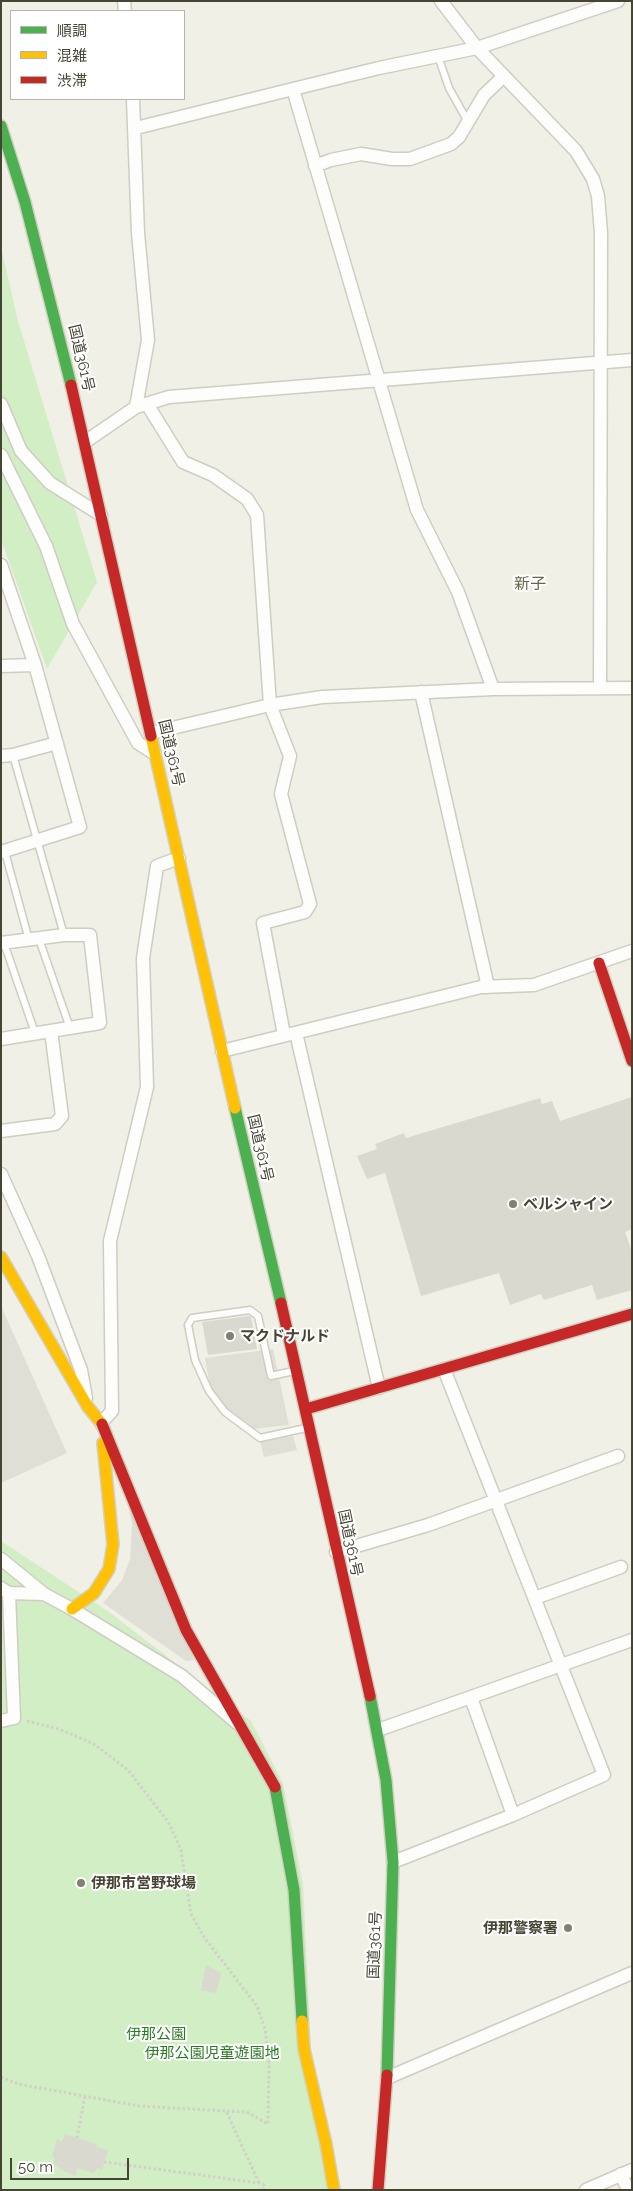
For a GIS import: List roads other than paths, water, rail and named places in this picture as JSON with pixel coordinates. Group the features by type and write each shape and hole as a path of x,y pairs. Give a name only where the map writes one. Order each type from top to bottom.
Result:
{"main road":[{"name":"国道361号","path":"1,126 25,202 50,295 85,442 378,1730 386,1780 393,1862 387,2078 378,2190"},
{"path":"599,963 632,1061"},
{"path":"1,1257 88,1407 101,1423 186,1630 259,1757 274,1787 294,1890 304,2050 326,2144 334,2190"},
{"path":"306,1409 632,1314"},
{"path":"72,1609 94,1593 109,1569 113,1544 101,1423"}],"street":[{"path":"441,1 477,48 576,151 593,178 598,196 601,233 600,687"},
{"path":"136,128 294,89 477,48 618,1"},
{"path":"315,166 331,160 361,154 392,159 410,159 451,144 459,138 484,95 504,76"},
{"path":"294,89 417,510 458,592 493,689"},
{"path":"133,100 136,128 138,233 148,340 142,405 183,462 213,475 247,499 257,514 270,705 290,756 281,794 310,904 304,912 263,923 379,1388"},
{"path":"85,442 142,405 169,397 632,360"},
{"path":"1,404 21,451 50,483 101,515"},
{"path":"1,455 46,546 73,624 138,743 156,754"},
{"path":"1,565 35,664 80,827 3,852"},
{"path":"1,666 35,664"},
{"path":"151,734 270,705 322,697 493,689 632,688"},
{"path":"421,692 488,986"},
{"path":"7,756 57,743"},
{"path":"101,1423 112,1411 110,1241 146,1087 143,958 156,866 179,858"},
{"path":"1,1039 100,1023 90,935 64,935 3,943"},
{"path":"222,1051 488,986 534,985 632,951"},
{"path":"1,1131 55,1124 62,1116 51,1031"},
{"path":"1,1174 38,1256 82,1370 88,1407"},
{"path":"393,1862 513,1815 604,1775 444,1369"},
{"path":"336,1552 428,1525 618,1456"},
{"path":"1,1559 44,1594 182,1676 240,1726"},
{"path":"535,1598 621,1568"},
{"path":"1,1721 14,1718 5,1591 44,1594"},
{"path":"378,1730 632,1640"},
{"path":"471,1698 513,1815"},
{"path":"387,2078 632,1973"},
{"path":"586,2190 627,2172 628,2190"}],"lane":[{"path":"438,56 449,88 469,123"},
{"path":"7,756 38,841 64,935"},
{"path":"3,852 34,939 70,1028"},
{"path":"3,943 35,1033"},
{"path":"297,1370 271,1376 258,1316 250,1310 192,1318 188,1325 195,1360 209,1391 225,1412 260,1438 310,1428"}],"place":[{"name":"ベルシャイン","path":"513,1204"},
{"name":"マクドナルド","path":"230,1336"},
{"name":"伊那市営野球場","path":"81,1883"},
{"name":"伊那警察署","path":"568,1928"}],"district":[{"name":"新子","path":"530,584"}],"park label":[{"name":"伊那公園","path":"156,2034"},
{"name":"伊那公園児童遊園地","path":"212,2053"}]}
